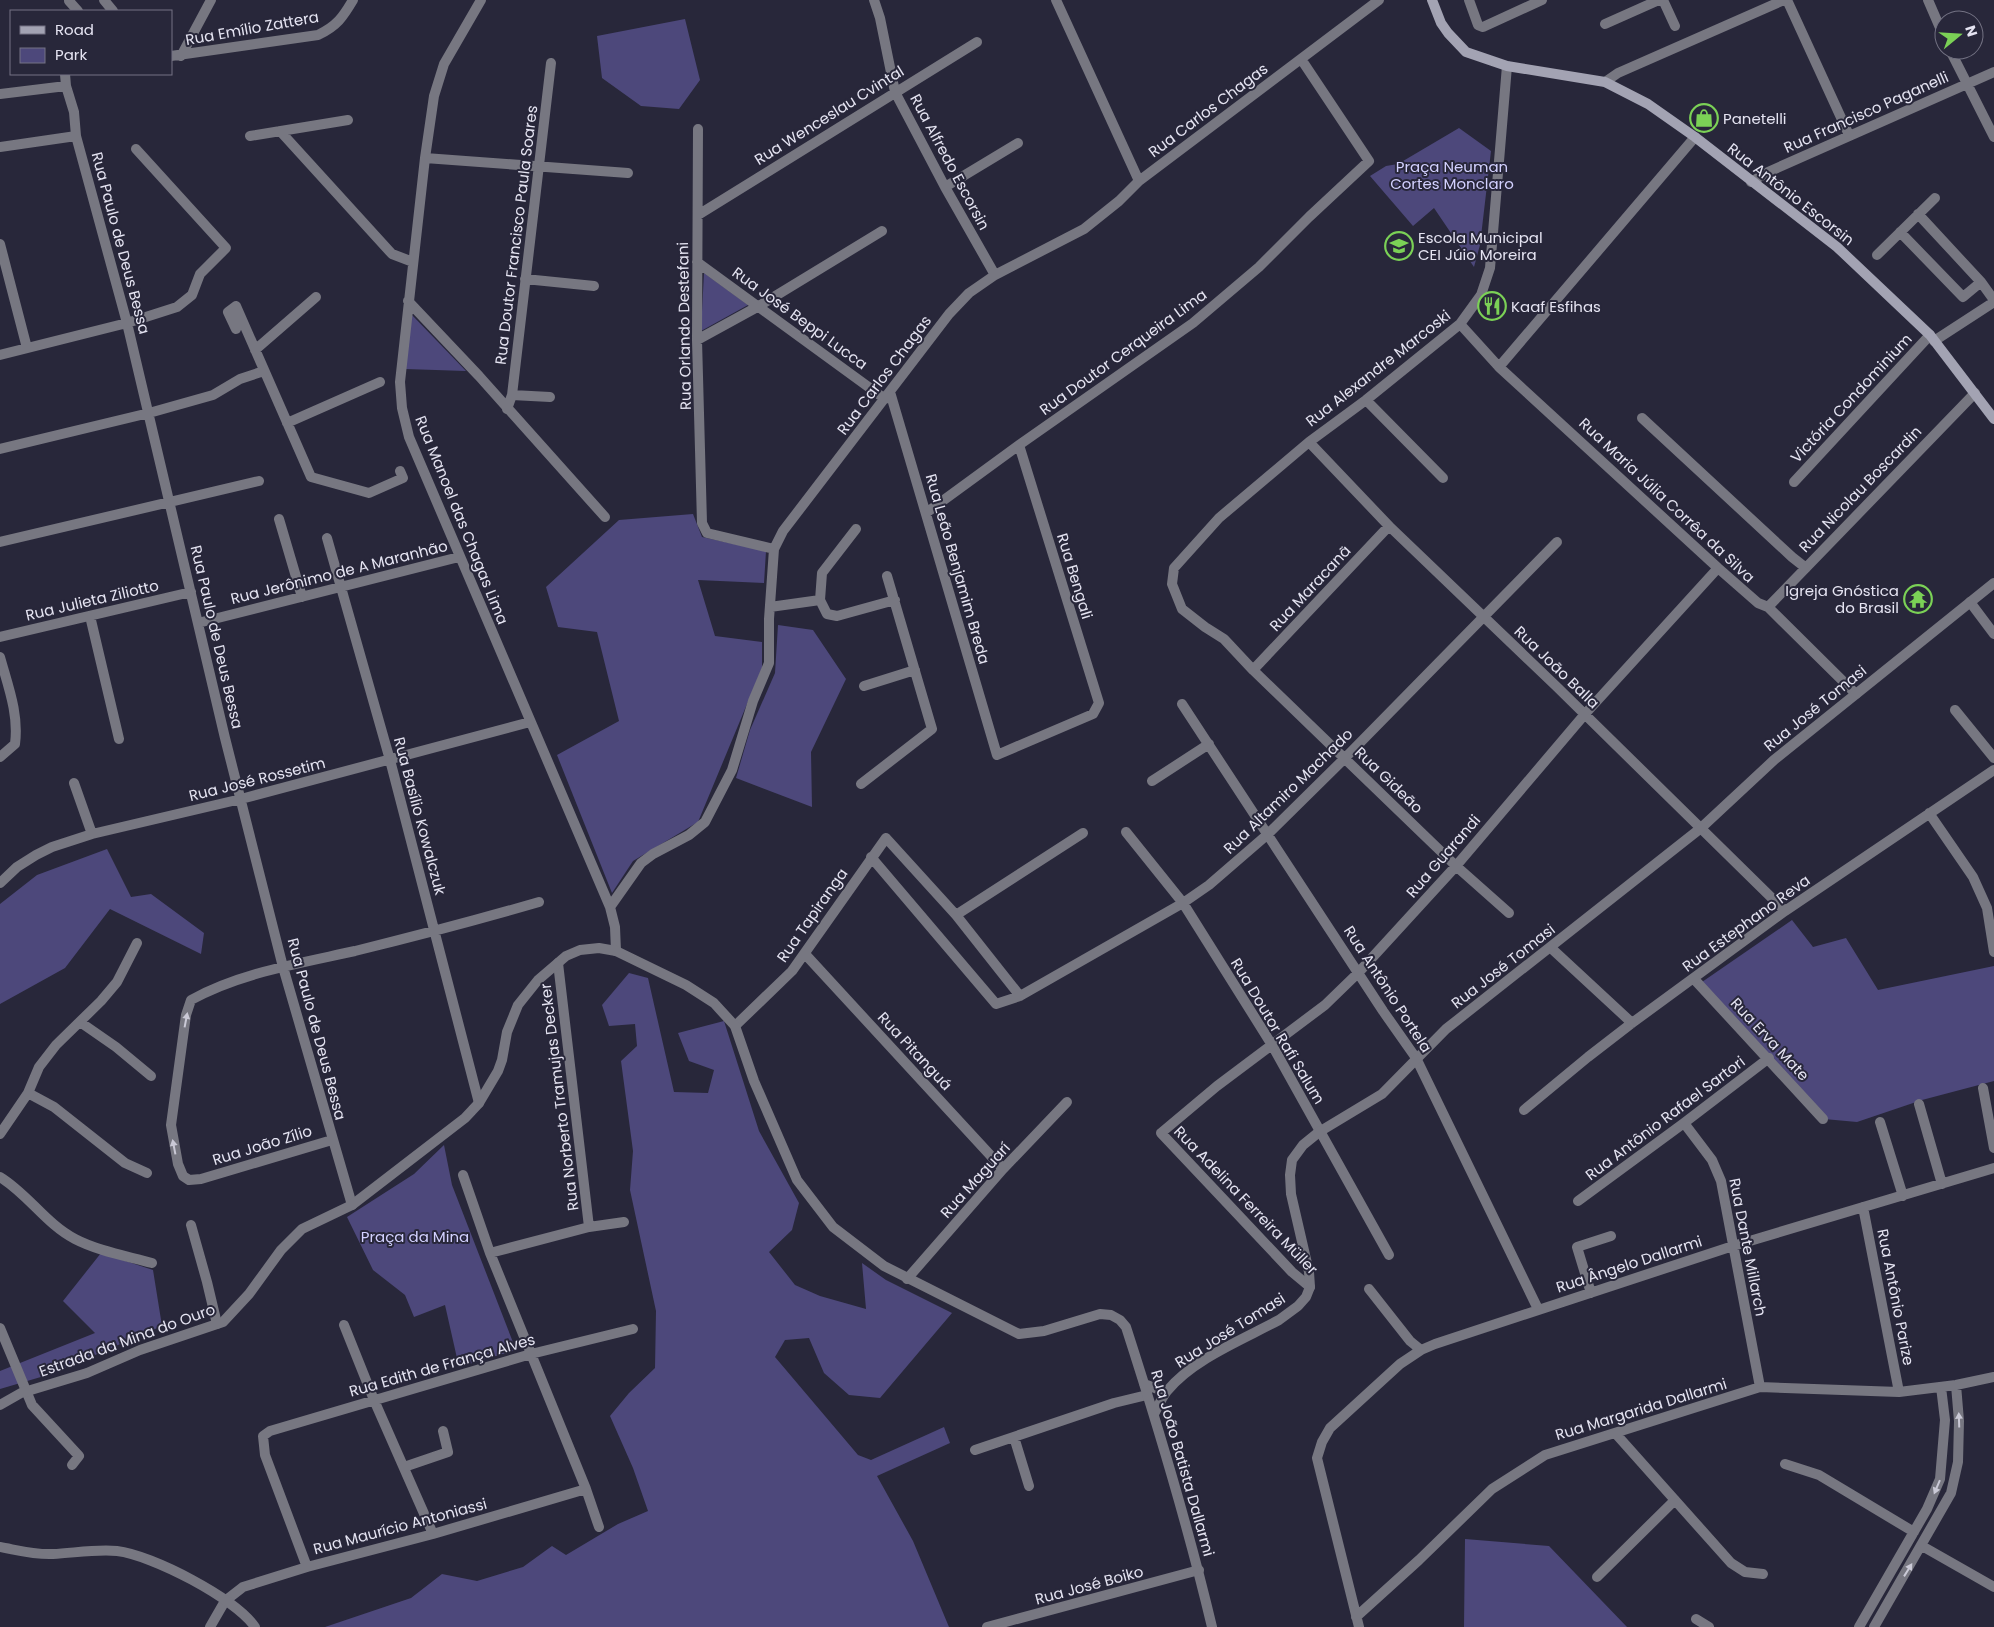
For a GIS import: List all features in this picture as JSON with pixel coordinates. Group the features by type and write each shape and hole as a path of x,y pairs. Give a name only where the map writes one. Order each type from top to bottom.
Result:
{"main road":[{"name":"Rua Antônio Escorsin","path":"1432,0 1441,23 1466,52 1507,66 1605,82 1648,104 1694,137 1837,246 1932,338 1994,419"}],"street":[{"path":"104,0 112,10"},
{"path":"176,56 211,0"},
{"name":"Rua Emílio Zattera","path":"176,56 318,34 332,29 342,19 354,0"},
{"name":"Rua Manoel das Chagas Lima","path":"481,0 444,64 434,96 408,301 400,382 402,408 409,437 459,557 610,907 616,951"},
{"name":"Rua Alfredo Escorsin","path":"874,0 880,18 895,92 945,187 995,275"},
{"path":"1056,0 1139,181"},
{"name":"Rua Carlos Chagas","path":"610,907 642,863 653,854 689,835 705,822 732,770 753,701 768,663 774,549 783,531 949,314 969,293 995,275 1084,229 1119,201 1139,181 1379,0"},
{"path":"1469,0 1478,25 1483,27 1542,0"},
{"path":"1606,24 1659,0"},
{"path":"1663,0 1675,26"},
{"path":"1605,82 1618,73 1784,0"},
{"path":"1788,0 1850,135"},
{"path":"1928,0 1934,14"},
{"name":"Rua Wenceslau Cvintal","path":"698,215 977,42"},
{"name":"Rua Doutor Cerqueira Lima","path":"926,513 1193,323 1259,267 1368,161 1301,59"},
{"path":"1955,60 1994,137"},
{"name":"Rua Doutor Francisco Paula Soares","path":"507,409 512,395 551,64"},
{"name":"Rua Alexandre Marcoski","path":"1182,609 1172,584 1174,568 1219,518 1309,442 1366,400 1460,324 1481,294 1490,268 1507,66"},
{"name":"Rua Francisco Paganelli","path":"1751,182 1768,172 1994,72"},
{"name":"Rua Paulo de Deus Bessa","path":"65,75 66,86 74,112 76,136 128,322 225,738 283,967 352,1205"},
{"path":"0,94 66,86"},
{"path":"250,136 348,120"},
{"name":"Rua Orlando Destefani","path":"698,129 697,340 702,523 707,533 774,549"},
{"path":"280,131 392,254 413,262"},
{"path":"0,147 76,136"},
{"path":"1499,367 1694,137"},
{"path":"945,187 1018,143"},
{"path":"0,355 128,322 177,307 192,295 200,274 226,248 136,150"},
{"path":"425,158 628,173"},
{"path":"1877,255 1935,198"},
{"path":"1918,214 1980,282 1994,301"},
{"path":"697,340 759,306 882,231"},
{"path":"1900,232 1963,296 1980,282"},
{"path":"0,244 27,348"},
{"name":"Rua José Beppi Lucca","path":"698,262 887,396"},
{"path":"525,279 594,286"},
{"path":"255,350 316,297"},
{"path":"408,301 479,376 606,517"},
{"name":"Victória Condominium","path":"1794,482 1932,338 1994,301"},
{"path":"236,329 228,312 236,306 311,476 370,493 403,478 400,471"},
{"name":"Rua Maria Júlia Corrêa da Silva","path":"1460,324 1499,367 1718,568 1758,603 1768,607 1856,694"},
{"path":"0,450 213,395 236,381 264,371"},
{"path":"287,423 380,382"},
{"name":"Rua Nicolau Boscardin","path":"1768,607 1975,393"},
{"path":"512,395 550,397"},
{"name":"Rua Leão Benjamim Breda","path":"887,396 926,513 997,755"},
{"path":"1366,400 1443,478"},
{"path":"1642,418 1806,568"},
{"name":"Rua João Balla","path":"1309,442 1389,526 1585,714 1786,912"},
{"name":"Rua Bengali","path":"997,755 1093,714 1099,702 1019,445"},
{"path":"0,542 259,481"},
{"path":"279,519 302,597"},
{"name":"Rua Maracanã","path":"1253,670 1389,526"},
{"path":"856,528 822,573 820,600 827,614 837,616 895,600"},
{"name":"Rua Basílio Kowalczuk","path":"328,538 390,760 479,1103"},
{"name":"Rua Altamiro Machado","path":"871,857 996,1004 1020,996 1183,903 1209,885 1268,834 1346,758 1557,542"},
{"name":"Rua Jerônimo de A Maranhão","path":"198,623 459,557"},
{"name":"Rua Guarandi","path":"1161,1133 1217,1086 1325,1005 1359,972 1456,866 1585,714 1718,568"},
{"path":"861,784 932,729 887,576"},
{"name":"Rua José Tomasi","path":"1154,1414 1166,1392 1176,1381 1196,1366 1290,1313 1306,1297 1310,1287 1309,1272 1292,1194 1290,1175 1292,1160 1303,1145 1319,1132 1382,1094 1446,1029 1701,828 1774,760 1994,583"},
{"name":"Rua Julieta Ziliotto","path":"0,637 190,592"},
{"path":"770,607 820,600"},
{"path":"1970,602 1994,634"},
{"name":"Rua Gideão","path":"1182,609 1224,639 1253,670 1456,866 1509,913"},
{"path":"90,616 119,739"},
{"path":"0,657 12,700 17,727 15,744 0,757"},
{"path":"864,686 915,670"},
{"name":"Rua Antônio Portela","path":"1182,704 1383,1011 1416,1058 1538,1309"},
{"path":"1955,710 1994,758"},
{"name":"Rua José Rossetim","path":"0,884 17,867 36,855 52,847 92,834 241,799 530,722"},
{"path":"1152,781 1209,744"},
{"name":"Rua Estephano Reva","path":"1524,1110 1632,1023 1786,912 1994,770"},
{"path":"74,783 92,834"},
{"path":"1929,813 1973,877 1987,908 1993,929 1994,952"},
{"name":"Rua Doutor Rafi Salum","path":"1126,832 1183,903 1272,1045 1389,1255"},
{"path":"1020,996 956,916 1083,833"},
{"name":"Rua Tapiranga","path":"735,1026 792,971 886,838 956,916"},
{"path":"283,967 434,932 539,902"},
{"path":"0,1134 28,1093 39,1067 56,1045 117,982 137,943"},
{"name":"Estrada da Mina do Ouro","path":"0,1405 27,1392 87,1373 140,1350 223,1322 249,1294 281,1250 302,1229 352,1205 465,1118 479,1103 498,1071 507,1032 518,1005 538,980 566,956 580,950 599,948 616,951 686,985 714,1003 735,1026 754,1080 797,1180 833,1227 884,1266 1019,1334 1044,1331 1100,1314 1111,1315"},
{"path":"1551,948 1632,1023"},
{"name":"Rua Pitanguá","path":"805,954 1003,1168"},
{"name":"Rua Norberto Tramujas Decker","path":"558,963 589,1228"},
{"name":"Rua João Zílio","path":"283,967 207,991 191,1000 186,1015 171,1124 174,1149 183,1176 189,1180 201,1179 332,1140"},
{"name":"Rua Erva Mate","path":"1694,979 1769,1058 1823,1119"},
{"path":"80,1022 116,1047 151,1076"},
{"name":"Rua Antônio Rafael Sartori","path":"1578,1201 1769,1058"},
{"path":"1983,1088 1994,1148"},
{"path":"28,1093 54,1107 125,1163 147,1173"},
{"name":"Rua Maguarí","path":"907,1279 1003,1168 1067,1102"},
{"path":"1919,1104 1942,1184"},
{"path":"1880,1122 1902,1196"},
{"name":"Rua Dante Millarch","path":"1684,1123 1712,1160 1721,1181 1760,1387"},
{"name":"Rua Adelina Ferreira Müller","path":"1161,1133 1292,1272 1310,1287"},
{"name":"Rua Ângelo Dallarmi","path":"1358,1622 1317,1458 1322,1442 1330,1428 1400,1364 1421,1350 1538,1309 1733,1246 1994,1168"},
{"path":"462,1175 490,1253 586,1489 599,1527"},
{"path":"0,1177 11,1184 59,1228 74,1239 152,1263"},
{"name":"Rua Antônio Parize","path":"1864,1207 1899,1392"},
{"path":"490,1253 589,1228 624,1222"},
{"path":"191,1225 217,1324"},
{"path":"1591,1293 1577,1247 1612,1236"},
{"path":"1369,1289 1410,1341 1421,1350"},
{"name":"Rua João Batista Dallarmi","path":"1111,1315 1120,1320 1126,1327 1154,1414 1212,1627"},
{"path":"344,1325 374,1400 433,1534"},
{"path":"0,1328 32,1405 79,1456 72,1465"},
{"name":"Rua Edith de França Alves","path":"307,1567 266,1455 263,1436 270,1431 531,1354 633,1328"},
{"name":"Rua Margarida Dallarmi","path":"1358,1622 1492,1489 1545,1455 1760,1387 1899,1392 1956,1385 1994,1376"},
{"path":"1144,1384 1166,1392"},
{"path":"1874,1627 1951,1493 1958,1462 1959,1443 1956,1385"},
{"path":"1859,1627 1927,1509 1940,1479 1945,1420 1941,1387"},
{"path":"975,1450 1114,1403 1147,1395"},
{"path":"404,1467 448,1452 442,1431"},
{"path":"1616,1434 1731,1563 1745,1572 1763,1574"},
{"path":"1014,1437 1029,1486"},
{"path":"1944,1443 1959,1443"},
{"path":"1785,1464 1819,1475 1914,1532"},
{"name":"Rua Maurício Antoniassi","path":"225,1601 243,1587 307,1567 433,1534 586,1489"},
{"path":"1597,1577 1675,1500"},
{"path":"1922,1546 1994,1588"},
{"path":"0,1550 35,1553 117,1552 140,1556 166,1567 225,1601 251,1620 255,1627"},
{"name":"Rua José Boiko","path":"988,1627 1198,1570"},
{"path":"1882,1587 1893,1593"},
{"path":"210,1627 225,1601"},
{"path":"1696,1619 1709,1627"}],"green space":[{"path":"685,19 700,80 679,109 641,106 602,78 597,36"},
{"name":"Praça Neuman Cortes Monclaro","path":"1459,128 1491,151 1480,245 1474,267 1434,208 1413,226 1370,176 1386,166 1398,164"},
{"path":"704,273 748,305 701,331"},
{"path":"411,314 466,371 405,369"},
{"path":"693,514 702,537 766,551 764,583 698,580 715,636 762,642 762,668 698,822 633,861 612,893 557,755 619,721 597,632 558,627 546,587 619,520"},
{"path":"778,625 813,630 846,679 811,752 812,807 736,778 750,730 775,673"},
{"path":"107,849 131,897 151,894 204,933 201,954 110,909 65,968 0,1004 0,904 37,875"},
{"path":"1792,920 1813,947 1846,938 1878,990 1994,966 1994,1081 1922,1100 1857,1122 1824,1119 1702,982"},
{"path":"629,973 648,978 674,1092 708,1093 714,1070 689,1061 678,1033 724,1021 759,1131 799,1203 792,1230 769,1252 795,1285 820,1296 866,1309 862,1263 886,1280 952,1313 880,1398 849,1395 824,1373 809,1338 785,1340 775,1357 858,1455 871,1460 944,1427 950,1443 877,1476 913,1541 949,1627 325,1627 411,1598 442,1574 477,1581 523,1567 552,1546 566,1555 618,1524 648,1511 633,1468 610,1416 629,1393 655,1368 656,1311 630,1190 633,1151 621,1061 637,1046 635,1024 609,1026 602,1005"},
{"name":"Praça da Mina","path":"444,1145 452,1185 516,1350 459,1367 445,1305 414,1317 405,1295 373,1270 347,1217 414,1174"},
{"path":"101,1253 153,1270 162,1326 51,1374 0,1389 0,1371 95,1333 63,1301"},
{"path":"1465,1539 1549,1546 1627,1627 1464,1627"}],"place":[{"name":"Panetelli","path":"1704,118"},
{"name":"Escola Municipal CEI Júio Moreira","path":"1399,246"},
{"name":"Kaaf Esfihas","path":"1492,306"},
{"name":"Igreja Gnóstica do Brasil","path":"1918,599"}]}
